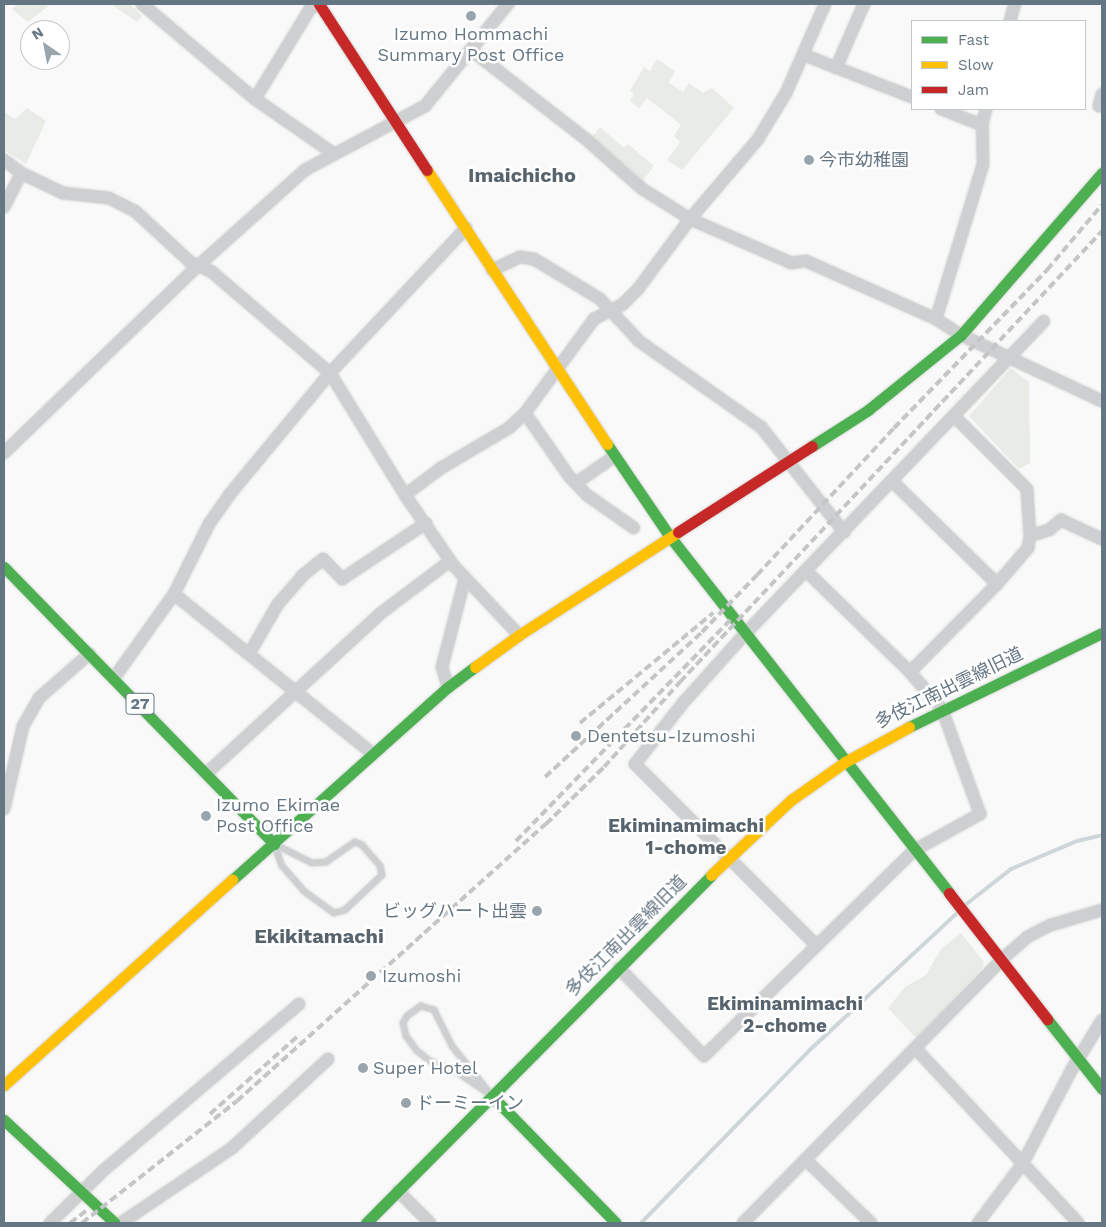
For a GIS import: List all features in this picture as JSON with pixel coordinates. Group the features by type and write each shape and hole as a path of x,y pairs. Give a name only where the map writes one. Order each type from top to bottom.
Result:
{"street":[{"path":"142,4 255,99 334,154"},
{"path":"255,99 310,9 318,4 557,370 671,538 744,635 1102,1089"},
{"path":"4,453 199,265 305,170 425,106 508,4"},
{"path":"405,494 441,468 509,428 525,413 594,319 610,313 622,305 638,289 690,219 758,139 786,93 825,4"},
{"path":"836,68 864,4"},
{"path":"1010,20 1015,4"},
{"path":"471,50 587,140 641,188 690,219 791,263 806,261 936,319 961,335 1102,401"},
{"path":"804,55 911,97"},
{"path":"944,110 982,125"},
{"path":"936,319 983,164 982,125 986,110"},
{"path":"4,160 21,173 62,192 109,198 135,211 190,262 212,272 330,373 405,494 450,561 520,635"},
{"path":"4,207 21,173"},
{"path":"4,1085 448,688 520,635 868,410 961,335 1102,173"},
{"path":"114,678 174,594 214,516 330,373 466,228"},
{"path":"492,270 520,257 534,259 600,299 610,313 639,340 760,427 844,532"},
{"path":"816,945 635,764 683,703 744,635 893,482 1044,322"},
{"path":"525,413 576,483 634,528"},
{"path":"910,672 997,584 1028,548 1030,536 1027,489 955,417"},
{"path":"576,483 615,456"},
{"path":"893,482 997,584"},
{"path":"1030,536 1048,530 1061,520 1102,538"},
{"path":"249,654 278,604 302,576 323,560 342,579 426,523"},
{"path":"207,773 381,612 450,561"},
{"name":"27","path":"4,566 274,844"},
{"path":"619,968 704,1056 913,851 980,814 942,709 910,672 806,571"},
{"path":"448,688 442,668 465,578"},
{"path":"174,594 373,754"},
{"name":"多伎江南出雲線旧道","path":"366,1223 729,857 790,800 845,762 942,709 1102,633"},
{"path":"4,809 23,726 39,698 89,654"},
{"path":"743,1223 916,1049 1001,960 1027,937 1052,924 1102,910"},
{"path":"50,1223 82,1194 104,1170 299,1004"},
{"path":"978,1223 1023,1163 1079,1058 1102,1020"},
{"path":"916,1049 1078,1223"},
{"path":"121,1223 232,1148 328,1059"},
{"path":"492,1096 616,1223"},
{"path":"4,1120 115,1223"},
{"path":"806,1160 871,1223"},
{"path":"398,1191 430,1223"}],"lane":[{"path":"354,842 362,845 380,866 382,875 345,910 334,913 304,891 282,866 274,844 312,863 326,862 354,842"},
{"path":"421,1006 434,1010 452,1046 492,1096 418,1051 406,1036 403,1024 407,1016 421,1006"}],"shaded area":[{"path":"19,4 51,4 31,20 26,20 12,9"},
{"path":"111,4 130,4 142,16 137,22"},
{"path":"657,59 675,71 669,83 683,92 689,83 703,93 712,88 734,108 682,170 667,160 680,142 674,136 681,125 647,98 639,108 630,101 634,94 630,91 644,67 650,71"},
{"path":"27,108 46,121 26,164 4,150 4,112 15,119"},
{"path":"600,127 624,148 628,144 654,166 641,183 591,139"},
{"path":"1011,368 1029,382 1030,463 1019,469 969,416"},
{"path":"961,933 984,962 982,969 916,1038 888,1008 905,987 926,975 941,949"}],"waterway":[{"path":"964,906 1011,869 1077,841 1102,835"},
{"path":"641,1223 813,1047 957,913"}],"railway":[{"path":"545,777 702,632 894,428 1047,270 1102,205"},
{"path":"82,1223 237,1101 546,824 604,767 680,682 1102,231"},
{"path":"580,723 713,613"},
{"path":"516,841 730,620"},
{"path":"210,1114 298,1036"},
{"path":"70,1223 86,1211"}],"traffic: fast":[{"path":"812,446 868,410 961,335 1102,173"},
{"path":"607,444 671,538 949,893"},
{"path":"4,567 274,844"},
{"path":"909,727 1102,633"},
{"path":"232,880 448,687 475,667"},
{"path":"366,1223 711,875"},
{"path":"1047,1019 1102,1089"},
{"path":"492,1096 616,1223"},
{"path":"4,1120 115,1223"}],"traffic: slow":[{"path":"427,170 607,444"},
{"path":"475,667 519,635 678,532"},
{"path":"711,875 791,800 845,762 909,727"},
{"path":"4,1085 232,880"}],"traffic: jam":[{"path":"319,4 427,170"},
{"path":"678,532 812,446"},
{"path":"949,893 1047,1019"}],"place":[{"name":"Izumo Hommachi Summary Post Office","path":"471,16"},
{"name":"今市幼稚園","path":"809,160"},
{"name":"Dentetsu-Izumoshi","path":"576,736"},
{"name":"Izumo Ekimae Post Office","path":"206,816"},
{"name":"ビッグハート出雲","path":"537,911"},
{"name":"Izumoshi","path":"371,976"},
{"name":"Super Hotel","path":"363,1068"},
{"name":"ドーミーイン","path":"406,1103"}],"district":[{"name":"Imaichicho","path":"522,175"},
{"name":"Ekiminamimachi 1-chome","path":"686,837"},
{"name":"Ekikitamachi","path":"319,936"},
{"name":"Ekiminamimachi 2-chome","path":"785,1015"}]}
